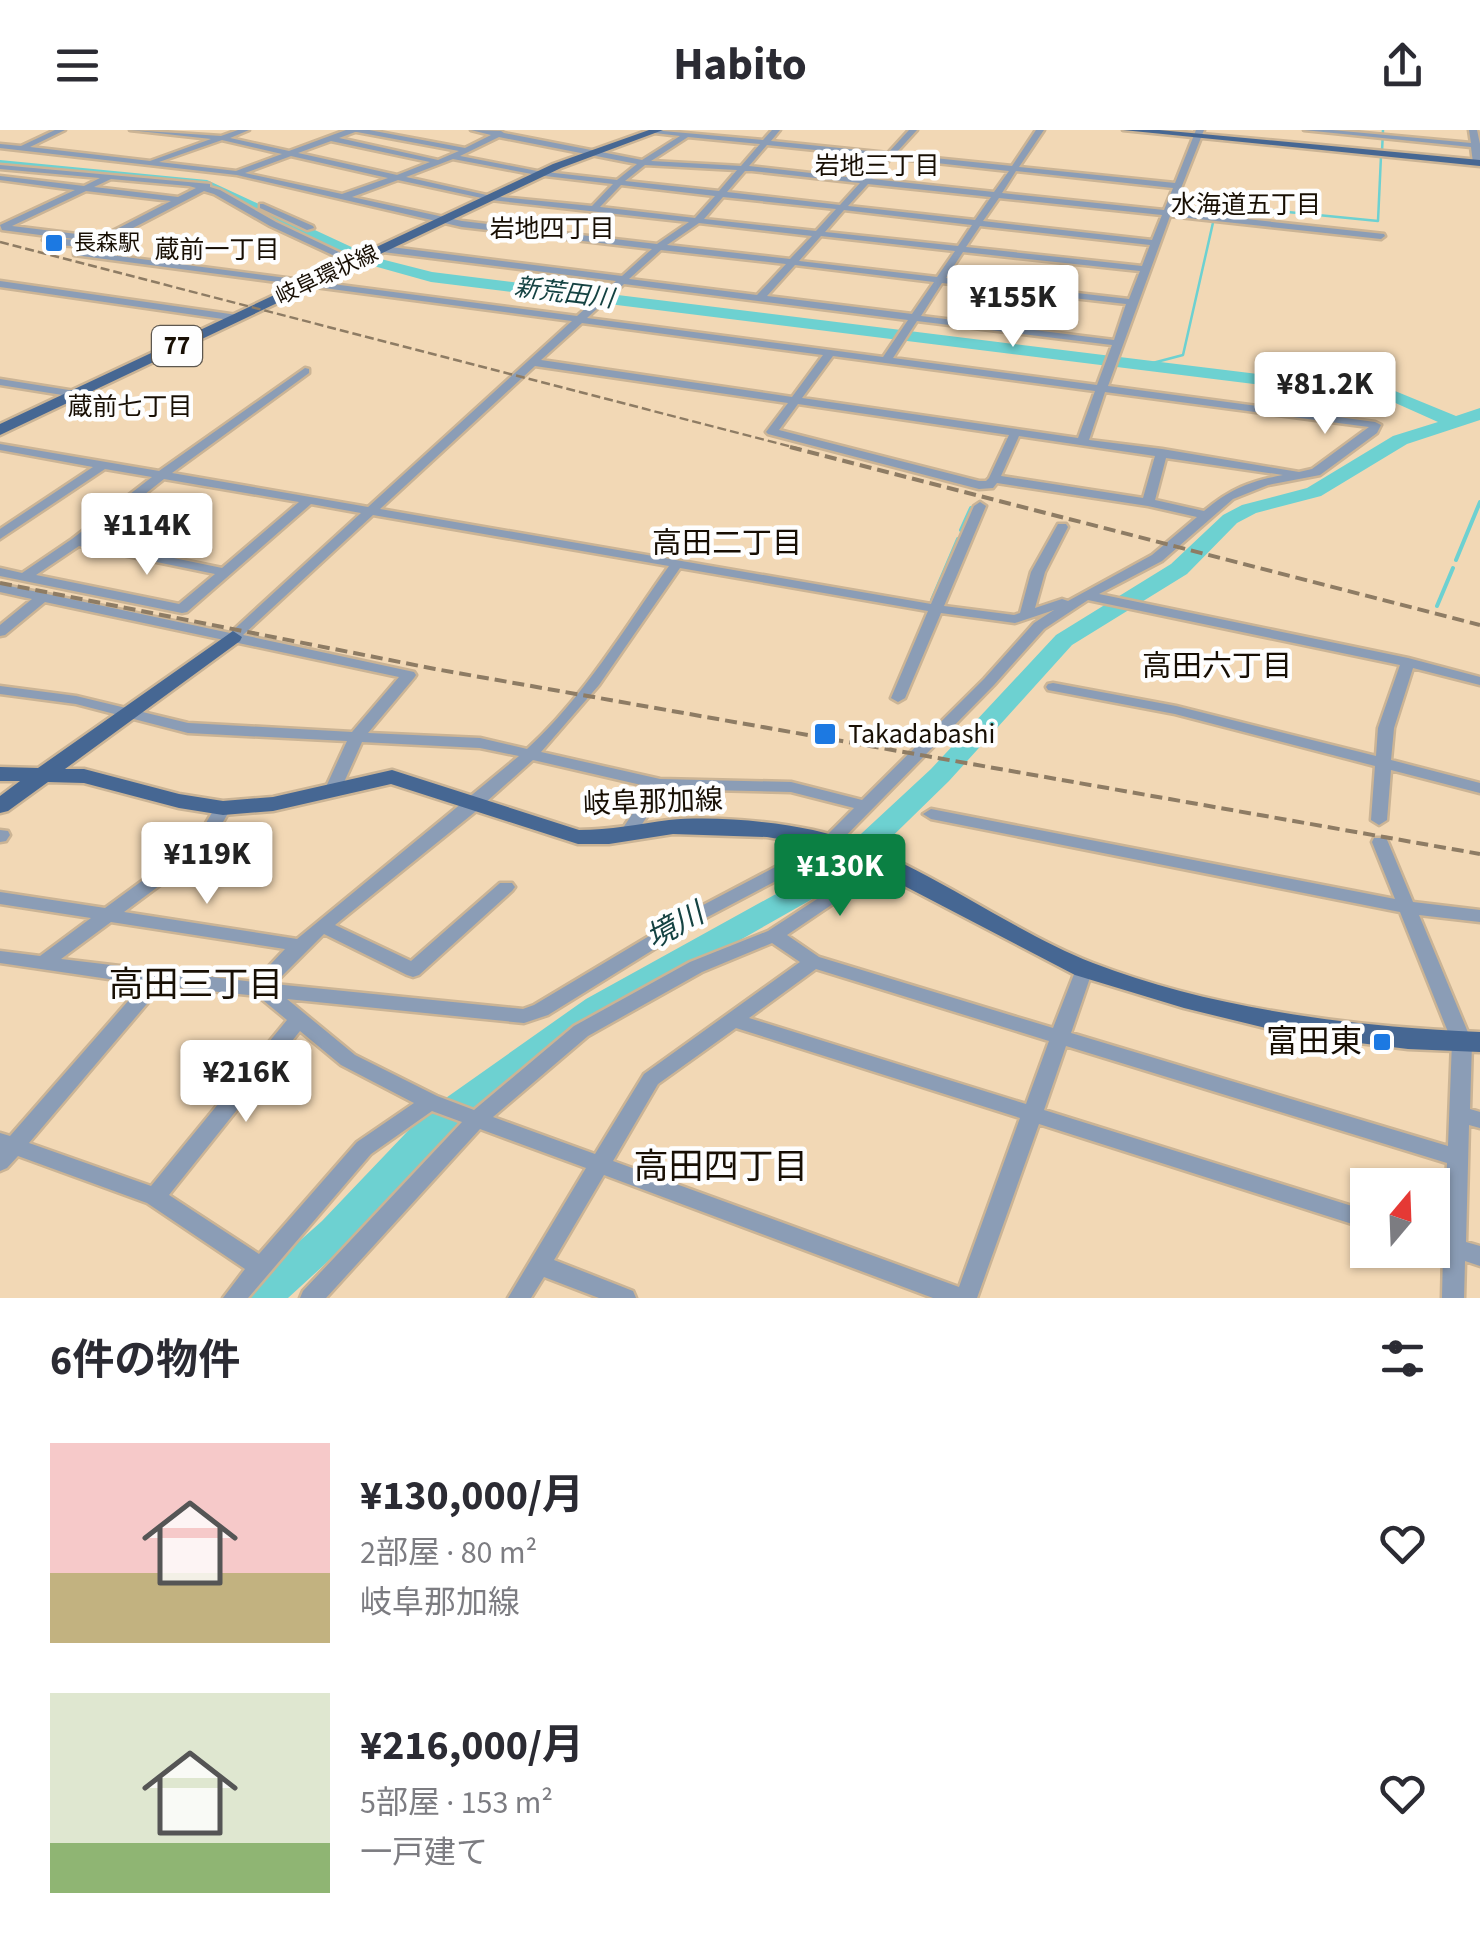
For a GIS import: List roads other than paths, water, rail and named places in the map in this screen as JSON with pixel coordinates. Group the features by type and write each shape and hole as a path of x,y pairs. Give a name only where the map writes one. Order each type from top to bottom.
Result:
{"main road":[{"path":"1128,130 1198,133 1479,163"},
{"name":"岐阜環状線","path":"0,430 542,174 652,131"},
{"path":"0,806 233,637"},
{"path":"0,774 46,775"},
{"name":"岐阜那加線","path":"46,775 84,776 179,802 223,808 274,804 392,777 578,836 673,827 790,832 836,843 1084,969 1184,999 1294,1025 1471,1042"}],"street":[{"path":"0,158 62,130"},
{"path":"134,130 221,138 491,198 1144,268"},
{"path":"101,240 2,227 111,176 245,130"},
{"path":"0,957 158,978 524,1016 692,918 836,843 864,806 989,682 1039,626 1179,543 1204,515 1229,496 1316,472 1373,432 1375,426 77,253 237,172 355,130 466,150"},
{"path":"475,130 645,163 741,168 1381,236"},
{"path":"343,197 452,157 509,130"},
{"path":"233,637 660,246 698,220 776,130"},
{"path":"760,298 912,130"},
{"path":"886,360 1040,130"},
{"path":"1308,130 1477,145"},
{"path":"1473,130 1479,163"},
{"path":"652,131 1177,186"},
{"path":"1083,441 1144,268 1198,133"},
{"path":"594,209 619,183 686,135"},
{"path":"1385,135 1386,154"},
{"path":"330,138 438,162"},
{"path":"0,146 237,172 442,221 1132,302"},
{"path":"452,157 542,174 1154,243"},
{"path":"0,167 208,185 362,258"},
{"path":"0,178 179,200"},
{"path":"208,185 362,258"},
{"path":"383,249 1117,343"},
{"path":"0,284 237,318"},
{"path":"0,293 14,286"},
{"path":"830,353 772,432 989,485 1016,431"},
{"path":"532,362 1298,474"},
{"path":"24,577 77,542 305,370"},
{"path":"0,382 76,394"},
{"path":"0,447 1015,620 1092,596 1408,662 1480,681"},
{"path":"1148,502 1162,452"},
{"path":"0,535 103,465"},
{"path":"994,479 1148,502 1204,515"},
{"path":"0,572 182,609 309,500"},
{"path":"898,698 980,506"},
{"path":"1031,615 1027,613 1038,572 1062,527"},
{"path":"77,542 225,572"},
{"path":"260,988 297,945 476,804 531,753 585,695 678,564"},
{"path":"0,588 409,676 356,736 334,789"},
{"path":"0,632 42,597"},
{"path":"1380,820 1392,699 1408,662"},
{"path":"1053,687 1176,710 1480,788"},
{"path":"0,690 133,712 188,728 480,742 660,784 790,788 864,806"},
{"path":"627,834 660,784"},
{"path":"42,963 201,846 223,808"},
{"path":"931,814 1406,907 1480,916"},
{"path":"1380,842 1406,907 1471,1042 1470,1117 1459,1158 1453,1298"},
{"path":"311,1298 475,1120 581,1032 696,967 774,935 876,862"},
{"path":"322,926 413,970 506,887"},
{"path":"0,898 297,945"},
{"path":"774,935 813,962 1459,1158"},
{"path":"519,1298 651,1079 813,962"},
{"path":"260,988 348,1060 430,1102 963,1298 1034,1114 1084,969"},
{"path":"158,978 5,1150 156,1197 261,1267"},
{"path":"734,1020 1350,1214"},
{"path":"156,1197 296,1021"},
{"path":"234,1298 364,1148 430,1102"},
{"path":"1450,1246 1480,1256"},
{"path":"540,1264 625,1298"}],"waterway":[{"name":"新荒田川","path":"1382,152 1383,130"},
{"name":"新荒田川","path":"1145,365 1183,355 1217,205 1378,221 1381,156"},
{"name":"新荒田川","path":"0,164 202,183 368,260 431,277 1395,396 1454,422"},
{"name":"境川","path":"262,1298 335,1232 438,1122 597,1007 813,886 858,853 940,775 1064,640 1179,569 1230,519 1249,509 1314,492 1400,440 1480,414"},
{"path":"1456,560 1480,502"},
{"path":"961,530 971,508"},
{"path":"932,600 958,539"},
{"path":"1437,606 1453,568"}],"railway":[{"path":"0,242 800,449"},
{"path":"790,447 1480,625"},
{"path":"0,583 435,669 1480,854"}],"place":[{"name":"長森駅","path":"54,243"},
{"name":"Takadabashi","path":"825,734"},
{"name":"富田東","path":"1382,1042"}],"district":[{"name":"岩地三丁目","path":"877,166"},
{"name":"水海道五丁目","path":"1246,205"},
{"name":"岩地四丁目","path":"552,229"},
{"name":"蔵前一丁目","path":"217,250"},
{"name":"蔵前七丁目","path":"130,407"},
{"name":"高田二丁目","path":"727,543"},
{"name":"高田六丁目","path":"1217,666"},
{"name":"高田三丁目","path":"196,985"},
{"name":"高田四丁目","path":"721,1167"}]}
